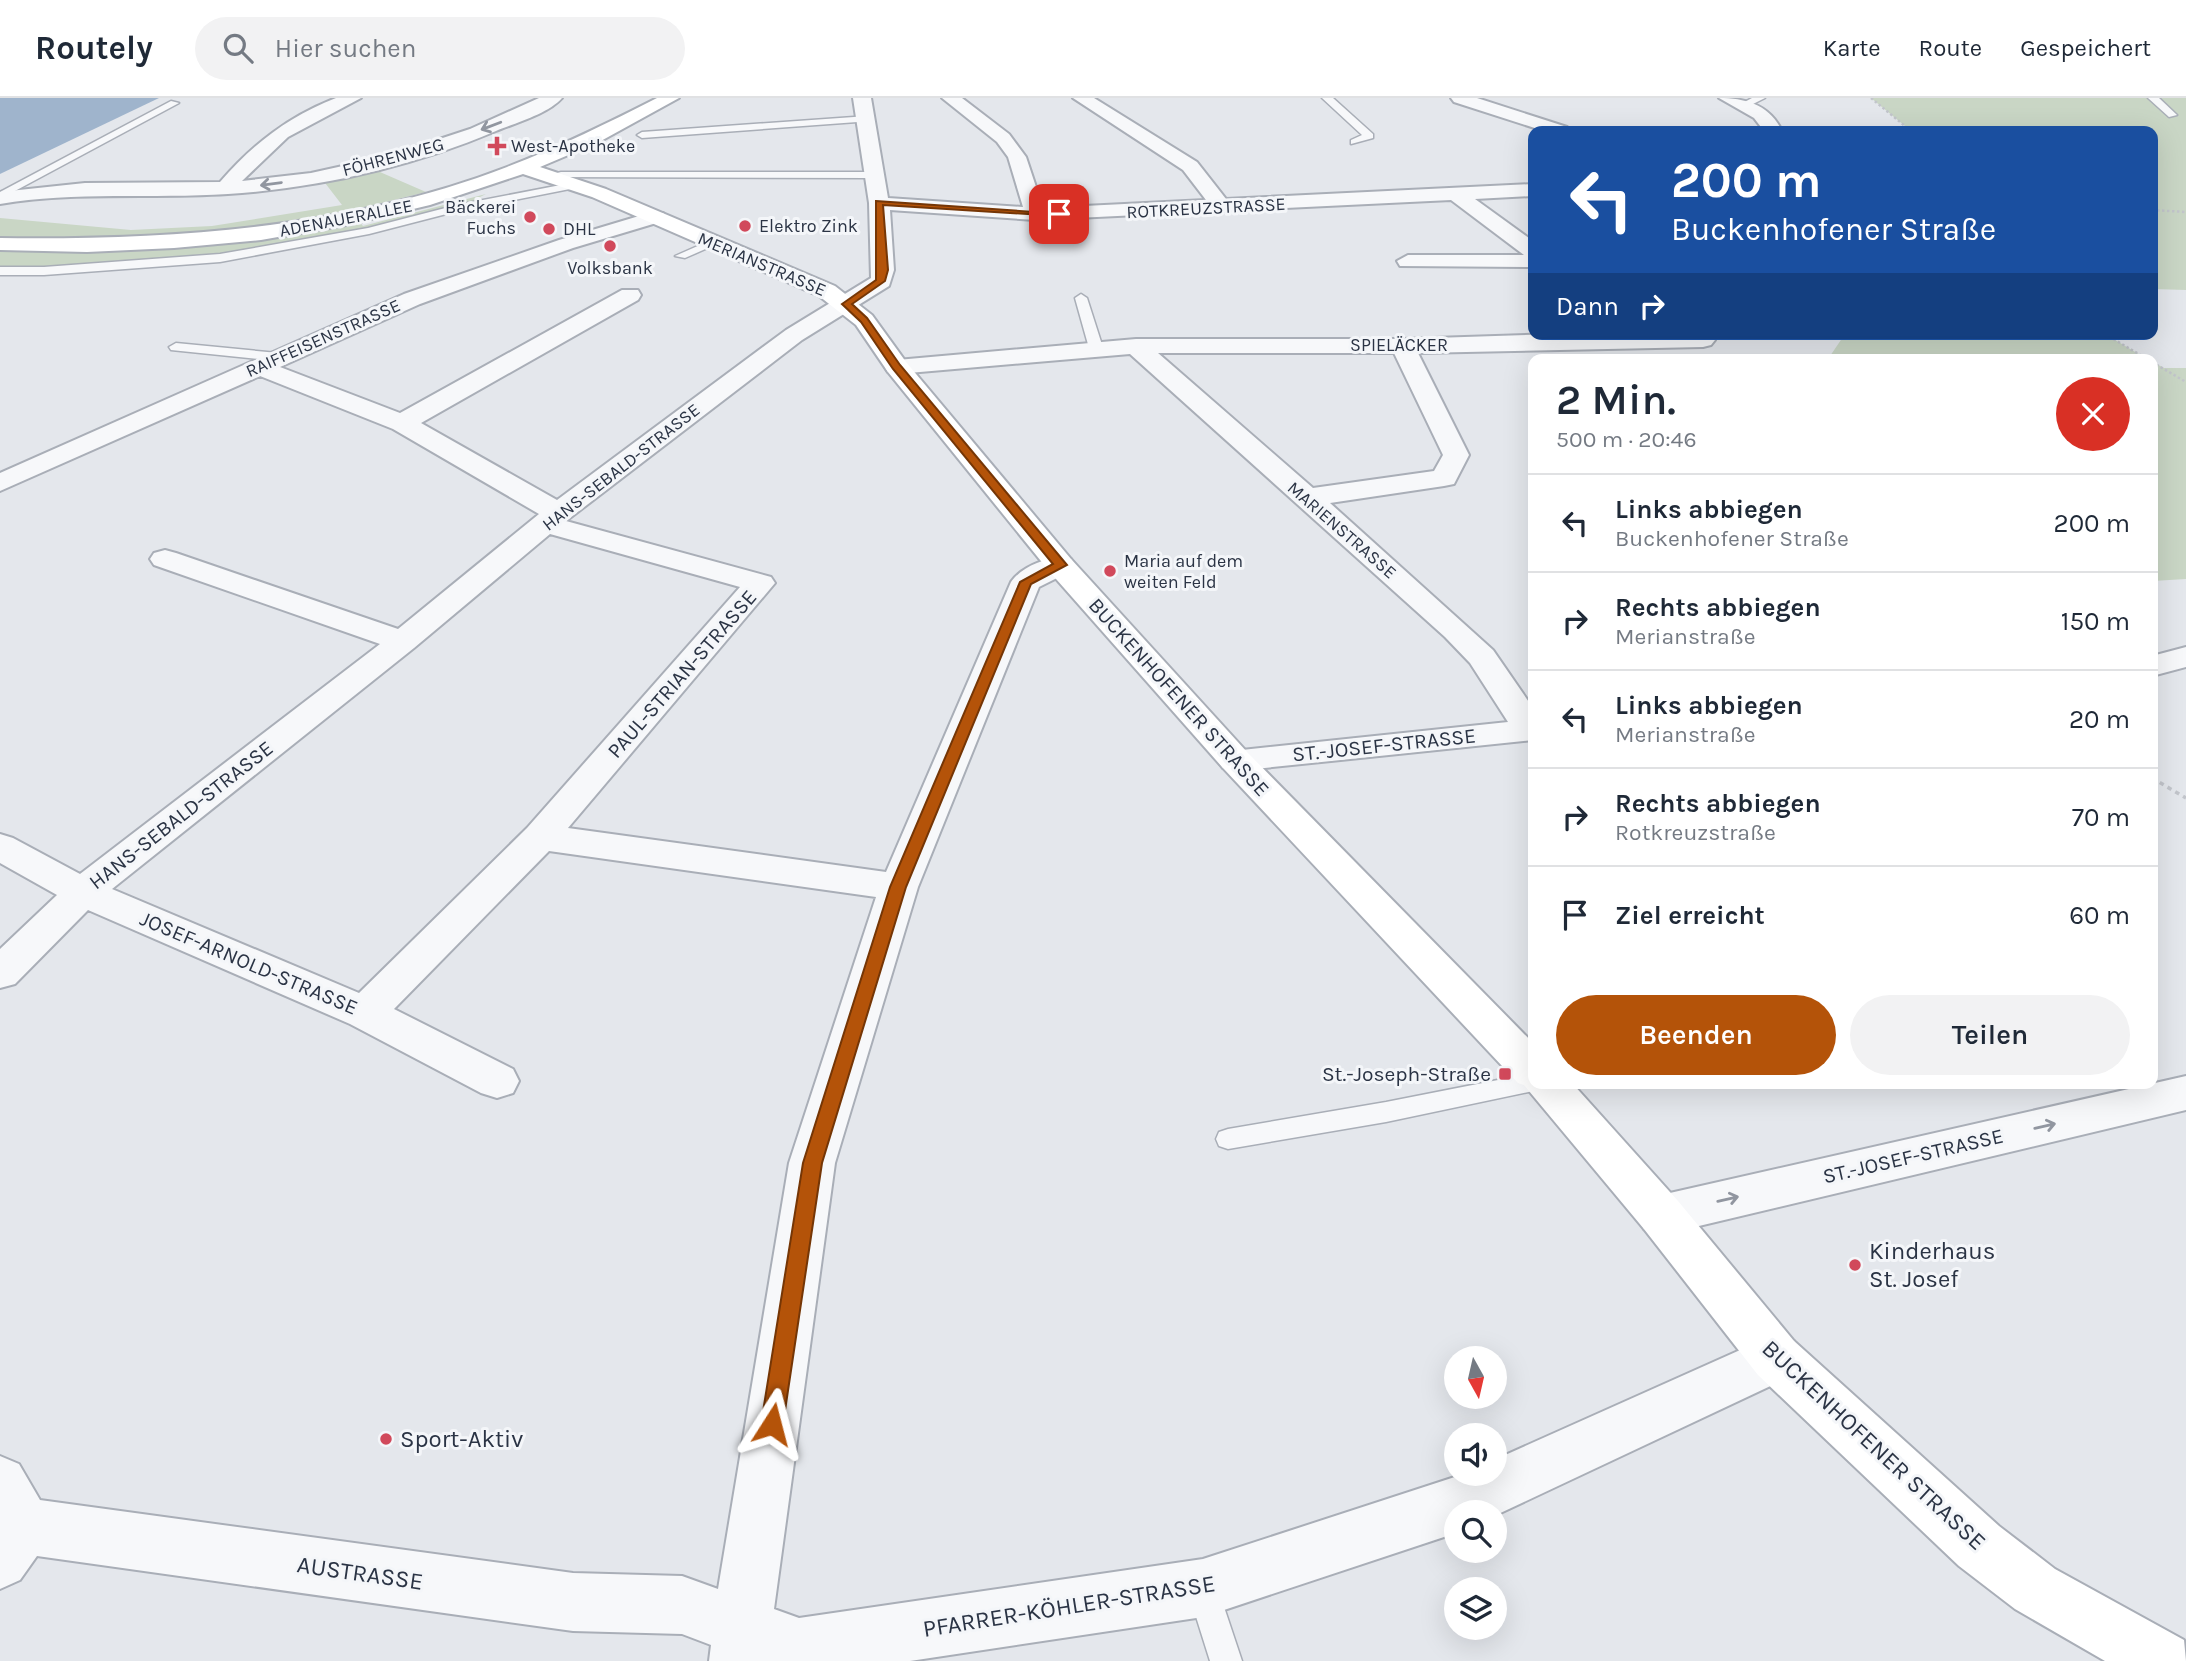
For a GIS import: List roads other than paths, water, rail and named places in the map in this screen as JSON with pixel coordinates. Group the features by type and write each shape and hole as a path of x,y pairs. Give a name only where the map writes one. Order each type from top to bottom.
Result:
{"street":[{"path":"226,188 254,154 288,127 352,98"},
{"name":"FÖHRENWEG","path":"0,197 57,189 226,188 307,179 399,158 522,114 553,98"},
{"name":"ADENAUERALLEE","path":"0,244 148,245 270,233 418,203 526,169 606,134 670,98"},
{"path":"863,98 871,98"},
{"name":"MERIANSTRASSE","path":"526,169 576,185 656,217 827,291 846,304 881,281 883,270 879,202 863,98"},
{"path":"951,98 1003,138 1017,157 1035,214"},
{"path":"1082,98 1190,166 1222,207"},
{"path":"1460,98 1546,126"},
{"path":"1744,100 1771,126"},
{"name":"ROTKREUZSTRASSE","path":"879,202 1035,214 1528,190"},
{"path":"1457,195 1528,247"},
{"name":"RAIFFEISENSTRASSE","path":"0,483 267,362 456,282 656,217"},
{"path":"1408,261 1528,261"},
{"path":"402,423 630,295"},
{"name":"BUCKENHOFENER STRASSE","path":"846,304 864,320 897,367 1060,565 1235,760 1528,1066"},
{"name":"HANS-SEBALD-STRASSE","path":"0,973 82,892 403,641 552,519 794,335 846,304"},
{"name":"SPIELÄCKER","path":"897,367 1136,346 1403,346 1533,340"},
{"path":"1601,340 1614,354"},
{"name":"MARIENSTRASSE","path":"1136,346 1456,630 1482,657 1528,724"},
{"path":"1305,498 1444,478 1455,455 1403,346"},
{"name":"PAUL-STRIAN-STRASSE","path":"267,362 402,423 552,519 760,583 540,836 365,1013"},
{"path":"165,559 403,641"},
{"path":"740,1645 813,1163 898,887 1026,582 1060,565"},
{"path":"2158,664 2186,657"},
{"name":"ST.-JOSEF-STRASSE","path":"1235,760 1528,730"},
{"path":"540,836 898,887"},
{"name":"JOSEF-ARNOLD-STRASSE","path":"0,847 82,892 365,1013 497,1081"},
{"name":"BUCKENHOFENER STRASSE","path":"1550,1089 1661,1214 1776,1358 1979,1546 2035,1589 2163,1661"},
{"name":"ST.-JOSEF-STRASSE","path":"1661,1214 2167,1091"},
{"name":"PFARRER-KÖHLER-STRASSE","path":"740,1645 800,1648 1203,1588 1454,1506 1776,1358"},
{"name":"AUSTRASSE","path":"8,1523 573,1602 682,1605 740,1645"}],"lane":[{"path":"1327,98 1369,136 1355,142"},
{"path":"2152,98 2172,116"},
{"path":"0,197 174,103"},
{"path":"642,135 868,120"},
{"path":"548,175 874,175"},
{"path":"0,271 44,271 220,258 369,232 457,208 576,185"},
{"path":"681,256 713,243"},
{"path":"1081,298 1096,348"},
{"path":"176,347 267,362"},
{"path":"1228,1139 1385,1112 1528,1083"},
{"path":"1203,1588 1226,1661"}],"water":[{"path":"0,98 159,98 0,174"}],"place":[{"name":"West-Apotheke","path":"497,146"},
{"name":"Bäckerei Fuchs","path":"530,217"},
{"name":"Elektro Zink","path":"745,226"},
{"name":"DHL","path":"549,229"},
{"name":"Volksbank","path":"610,246"},
{"name":"Maria auf dem weiten Feld","path":"1110,571"},
{"name":"St.-Joseph-Straße","path":"1505,1074"},
{"name":"Kinderhaus St. Josef","path":"1855,1265"},
{"name":"Sport-Aktiv","path":"386,1439"}]}
